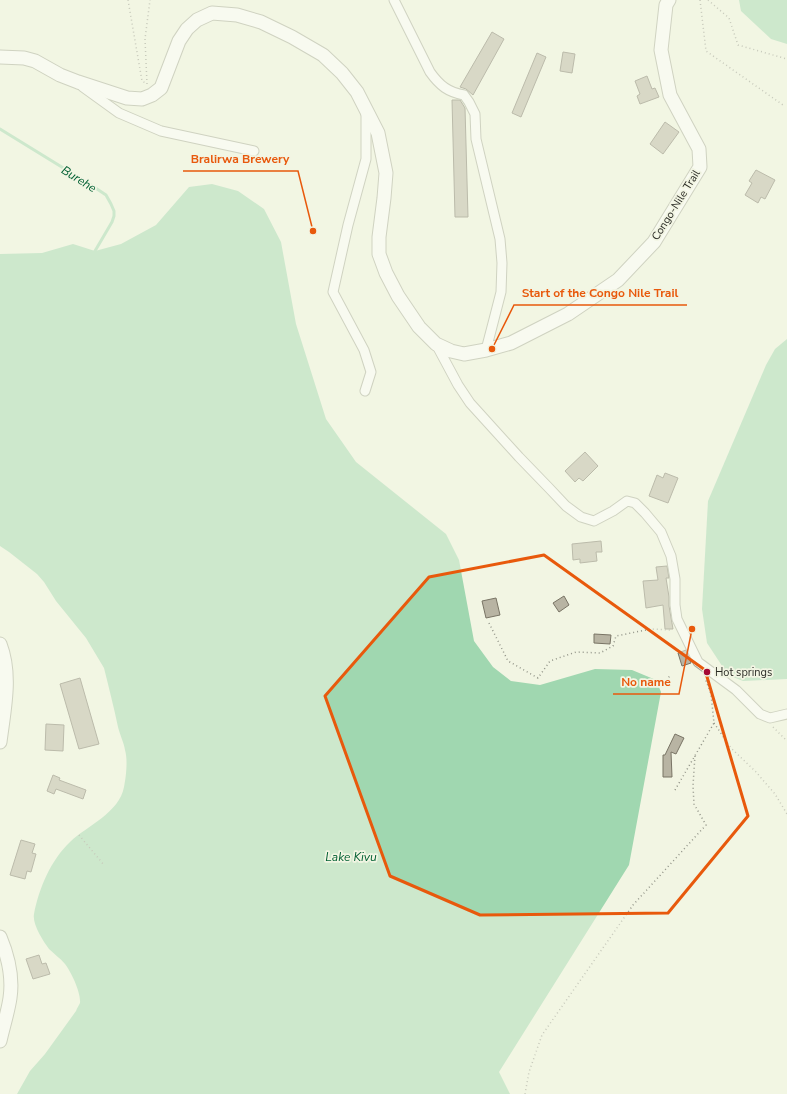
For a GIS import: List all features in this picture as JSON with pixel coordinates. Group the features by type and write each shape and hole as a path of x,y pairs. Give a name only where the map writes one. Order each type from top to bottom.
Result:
{"main road":[{"name":"Congo-Nile Trail","path":"436,344 451,351 464,354 511,343 568,314 618,280 654,242 700,167 699,149 670,95 662,57 661,50 666,5 668,0"},
{"path":"0,57 24,58 35,61 60,75 78,82 126,98 142,99 152,95 160,88 180,41 187,29 197,20 212,13 237,15 261,22 292,37 323,55 357,92 378,133 386,173 379,237 379,254 386,273 398,296 419,328 436,344"},
{"path":"0,644 3,651 6,668 6,693 0,742"},
{"path":"0,937 9,963 11,986 0,1041"}],"street":[{"path":"394,0 430,72 439,84 454,93 464,95 475,114 476,139 500,239 502,263 501,292 486,350"},
{"path":"78,82 119,113 161,131 254,151"},
{"path":"365,391 371,372 364,350 333,292 348,225 366,159 366,109"},
{"path":"436,344 458,385 470,403 566,506 581,517 594,521 614,511 627,501 635,503 645,513 660,532 671,556 675,579 676,619 698,662 736,690 760,714 770,718 787,714"}],"path":[{"path":"128,0 142,81 147,84"},
{"path":"145,87 147,84 145,39 150,0"},
{"path":"700,0 706,51 783,105"},
{"path":"708,0 729,18 738,45 787,59"},
{"path":"489,623 508,661 538,678 550,661 576,652 600,653 612,646 616,636 651,629 670,631 681,628"},
{"path":"698,662 711,694 714,724 731,748 756,772 775,794 787,814"},
{"path":"663,683 670,676"},
{"path":"760,714 787,741"},
{"path":"675,790 714,724"},
{"path":"525,1094 529,1072 542,1035 633,905 706,825 694,804 693,786 695,755"},
{"path":"79,835 104,865"}],"highlighted area":[{"path":"544,555 705,670 748,816 668,913 480,915 390,876 325,696 429,577"}],"water":[{"path":"739,0 787,0 787,44 771,39 741,11"},
{"name":"Lake Kivu","path":"212,184 238,191 264,209 281,242 296,324 326,419 356,462 446,534 459,560 474,641 493,667 511,681 540,685 595,669 632,670 656,680 661,692 629,865 499,1072 510,1094 17,1094 30,1071 45,1054 76,1011 80,1003 77,988 70,972 65,964 49,949 36,927 34,914 39,894 47,875 63,849 77,836 102,818 116,804 124,787 127,763 104,668 86,638 56,601 44,582 37,574 0,546 0,254 42,253 73,244 95,251 121,244 156,225 189,187"},
{"path":"787,339 787,679 743,681 728,675 707,643 702,609 708,501 766,365 775,349"}],"building":[{"path":"492,32 504,39 473,95 466,89 460,87"},
{"path":"563,52 575,54 572,73 560,71"},
{"path":"537,53 546,57 521,117 512,113"},
{"path":"647,76 652,89 655,88 659,97 640,104 637,96 640,94 635,81"},
{"path":"452,100 460,100 465,108 468,217 455,217"},
{"path":"665,122 679,132 663,154 650,144"},
{"path":"756,170 775,180 765,199 761,197 758,203 745,195 752,183 749,181"},
{"path":"585,452 598,466 583,481 579,478 575,482 565,471"},
{"path":"665,473 678,478 668,503 649,496 657,475 663,478"},
{"path":"601,541 602,552 596,552 597,561 580,563 580,559 573,560 572,544"},
{"path":"667,566 669,578 666,578 673,629 665,629 663,605 646,608 643,581 658,580 656,567"},
{"path":"564,596 569,605 559,612 553,603"},
{"path":"496,598 500,615 486,618 482,601"},
{"path":"594,634 611,635 610,644 594,643"},
{"path":"686,650 691,663 682,666 678,653"},
{"path":"80,678 99,744 79,749 60,684"},
{"path":"46,724 64,725 63,751 45,750"},
{"path":"675,734 684,738 676,754 671,752 672,777 663,777 663,755 665,755"},
{"path":"53,775 60,778 59,780 86,790 83,799 56,789 54,794 47,791"},
{"path":"21,840 35,844 32,853 36,854 31,872 27,871 25,879 10,875"},
{"path":"39,955 42,964 46,963 50,974 33,979 26,959"}],"waterway":[{"name":"Burehe","path":"0,129 106,195 114,211 114,216 95,251"}],"place":[{"name":"Bralirwa Brewery","path":"313,231"},
{"name":"Start of the Congo Nile Trail","path":"492,349"},
{"name":"No name","path":"692,629"},
{"name":"Hot springs","path":"707,672"}]}
